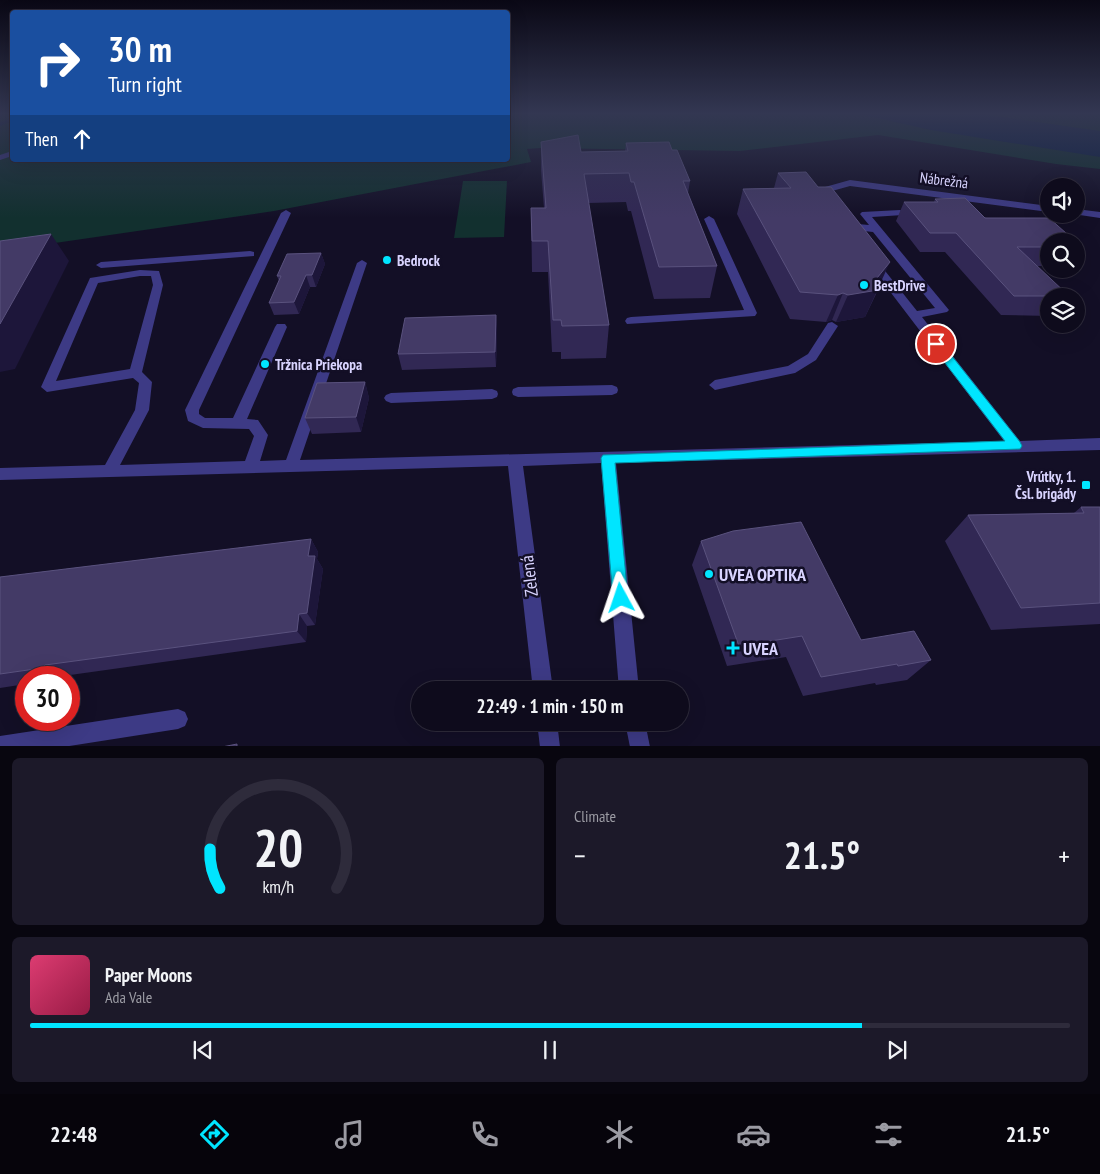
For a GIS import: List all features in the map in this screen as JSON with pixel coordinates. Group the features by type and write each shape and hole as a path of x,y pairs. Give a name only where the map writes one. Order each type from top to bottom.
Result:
{"street":[{"name":"Nábrežná","path":"856,241 825,200 828,189 850,183 1040,208"},
{"path":"250,468 261,435 253,424 203,423 193,417 192,410 286,213"},
{"path":"900,213 865,214 943,310 913,315"},
{"path":"1085,213 1100,215"},
{"path":"632,321 750,313 709,219"},
{"path":"840,220 876,228"},
{"path":"101,265 250,254"},
{"path":"867,256 1016,446"},
{"path":"135,373 158,285 155,273 158,260"},
{"path":"290,467 362,264"},
{"path":"109,471 142,410 146,382 135,373 47,387 94,280 140,273 155,273"},
{"path":"715,385 791,370 812,357 832,326"},
{"path":"237,425 281,327"},
{"path":"518,392 612,390"},
{"path":"391,398 492,394"},
{"path":"0,474 515,462 1100,444"},
{"path":"608,458 628,681"},
{"name":"Zelená","path":"515,462 542,681"},
{"path":"0,746 178,719"},
{"path":"548,731 550,746"},
{"path":"637,731 640,746"}],"green space":[{"path":"0,148 10,148 10,162 510,162 510,148 767,148 740,151 527,149 531,162 274,211 0,251"},
{"path":"957,148 1100,148 1100,169"},
{"path":"463,181 507,181 504,237 454,238"}],"water":[{"path":"1042,148 1100,148 1100,157"}],"building":[{"path":"541,148 580,148 581,152 628,151 627,148 671,148 672,150 677,150 690,181 683,181 717,266 659,267 634,182 631,182 629,173 584,174 609,325 562,326 561,320 553,320 548,241 532,241 531,208 546,208"},
{"path":"806,172 818,187 831,187 890,262 873,283 878,290 848,295 843,293 838,295 800,292 743,189 791,188 778,173"},
{"path":"965,198 985,218 1040,218 1040,223 1055,223 1066,233 1040,233 1040,247 1017,247 1040,269 1040,278 1050,278 1061,288 1040,288 1040,296 1014,296 956,233 930,233 904,202 938,202 935,199"},
{"path":"51,234 0,324 0,241"},
{"path":"321,253 312,275 306,275 294,302 269,303 281,276 277,276 287,254"},
{"path":"496,315 495,352 398,354 405,318"},
{"path":"365,382 356,417 305,418 317,383"},
{"path":"1081,507 1100,507 1100,603 1021,608 968,515 1084,513"},
{"path":"801,522 861,640 914,631 931,660 821,677 802,636 739,646 701,541 733,531"},
{"path":"311,539 308,556 315,556 307,613 299,614 297,631 44,666 15,666 15,672 0,674 0,577"}],"place":[{"name":"Bedrock","path":"387,260"},
{"name":"BestDrive","path":"864,285"},
{"name":"Tržnica Priekopa","path":"265,364"},
{"name":"Vrútky, 1. Čsl. brigády","path":"1086,485"},
{"name":"UVEA OPTIKA","path":"709,574"},
{"name":"UVEA","path":"733,648"}],"route":[{"path":"621,598 608,458 1016,446 936,344"}]}
